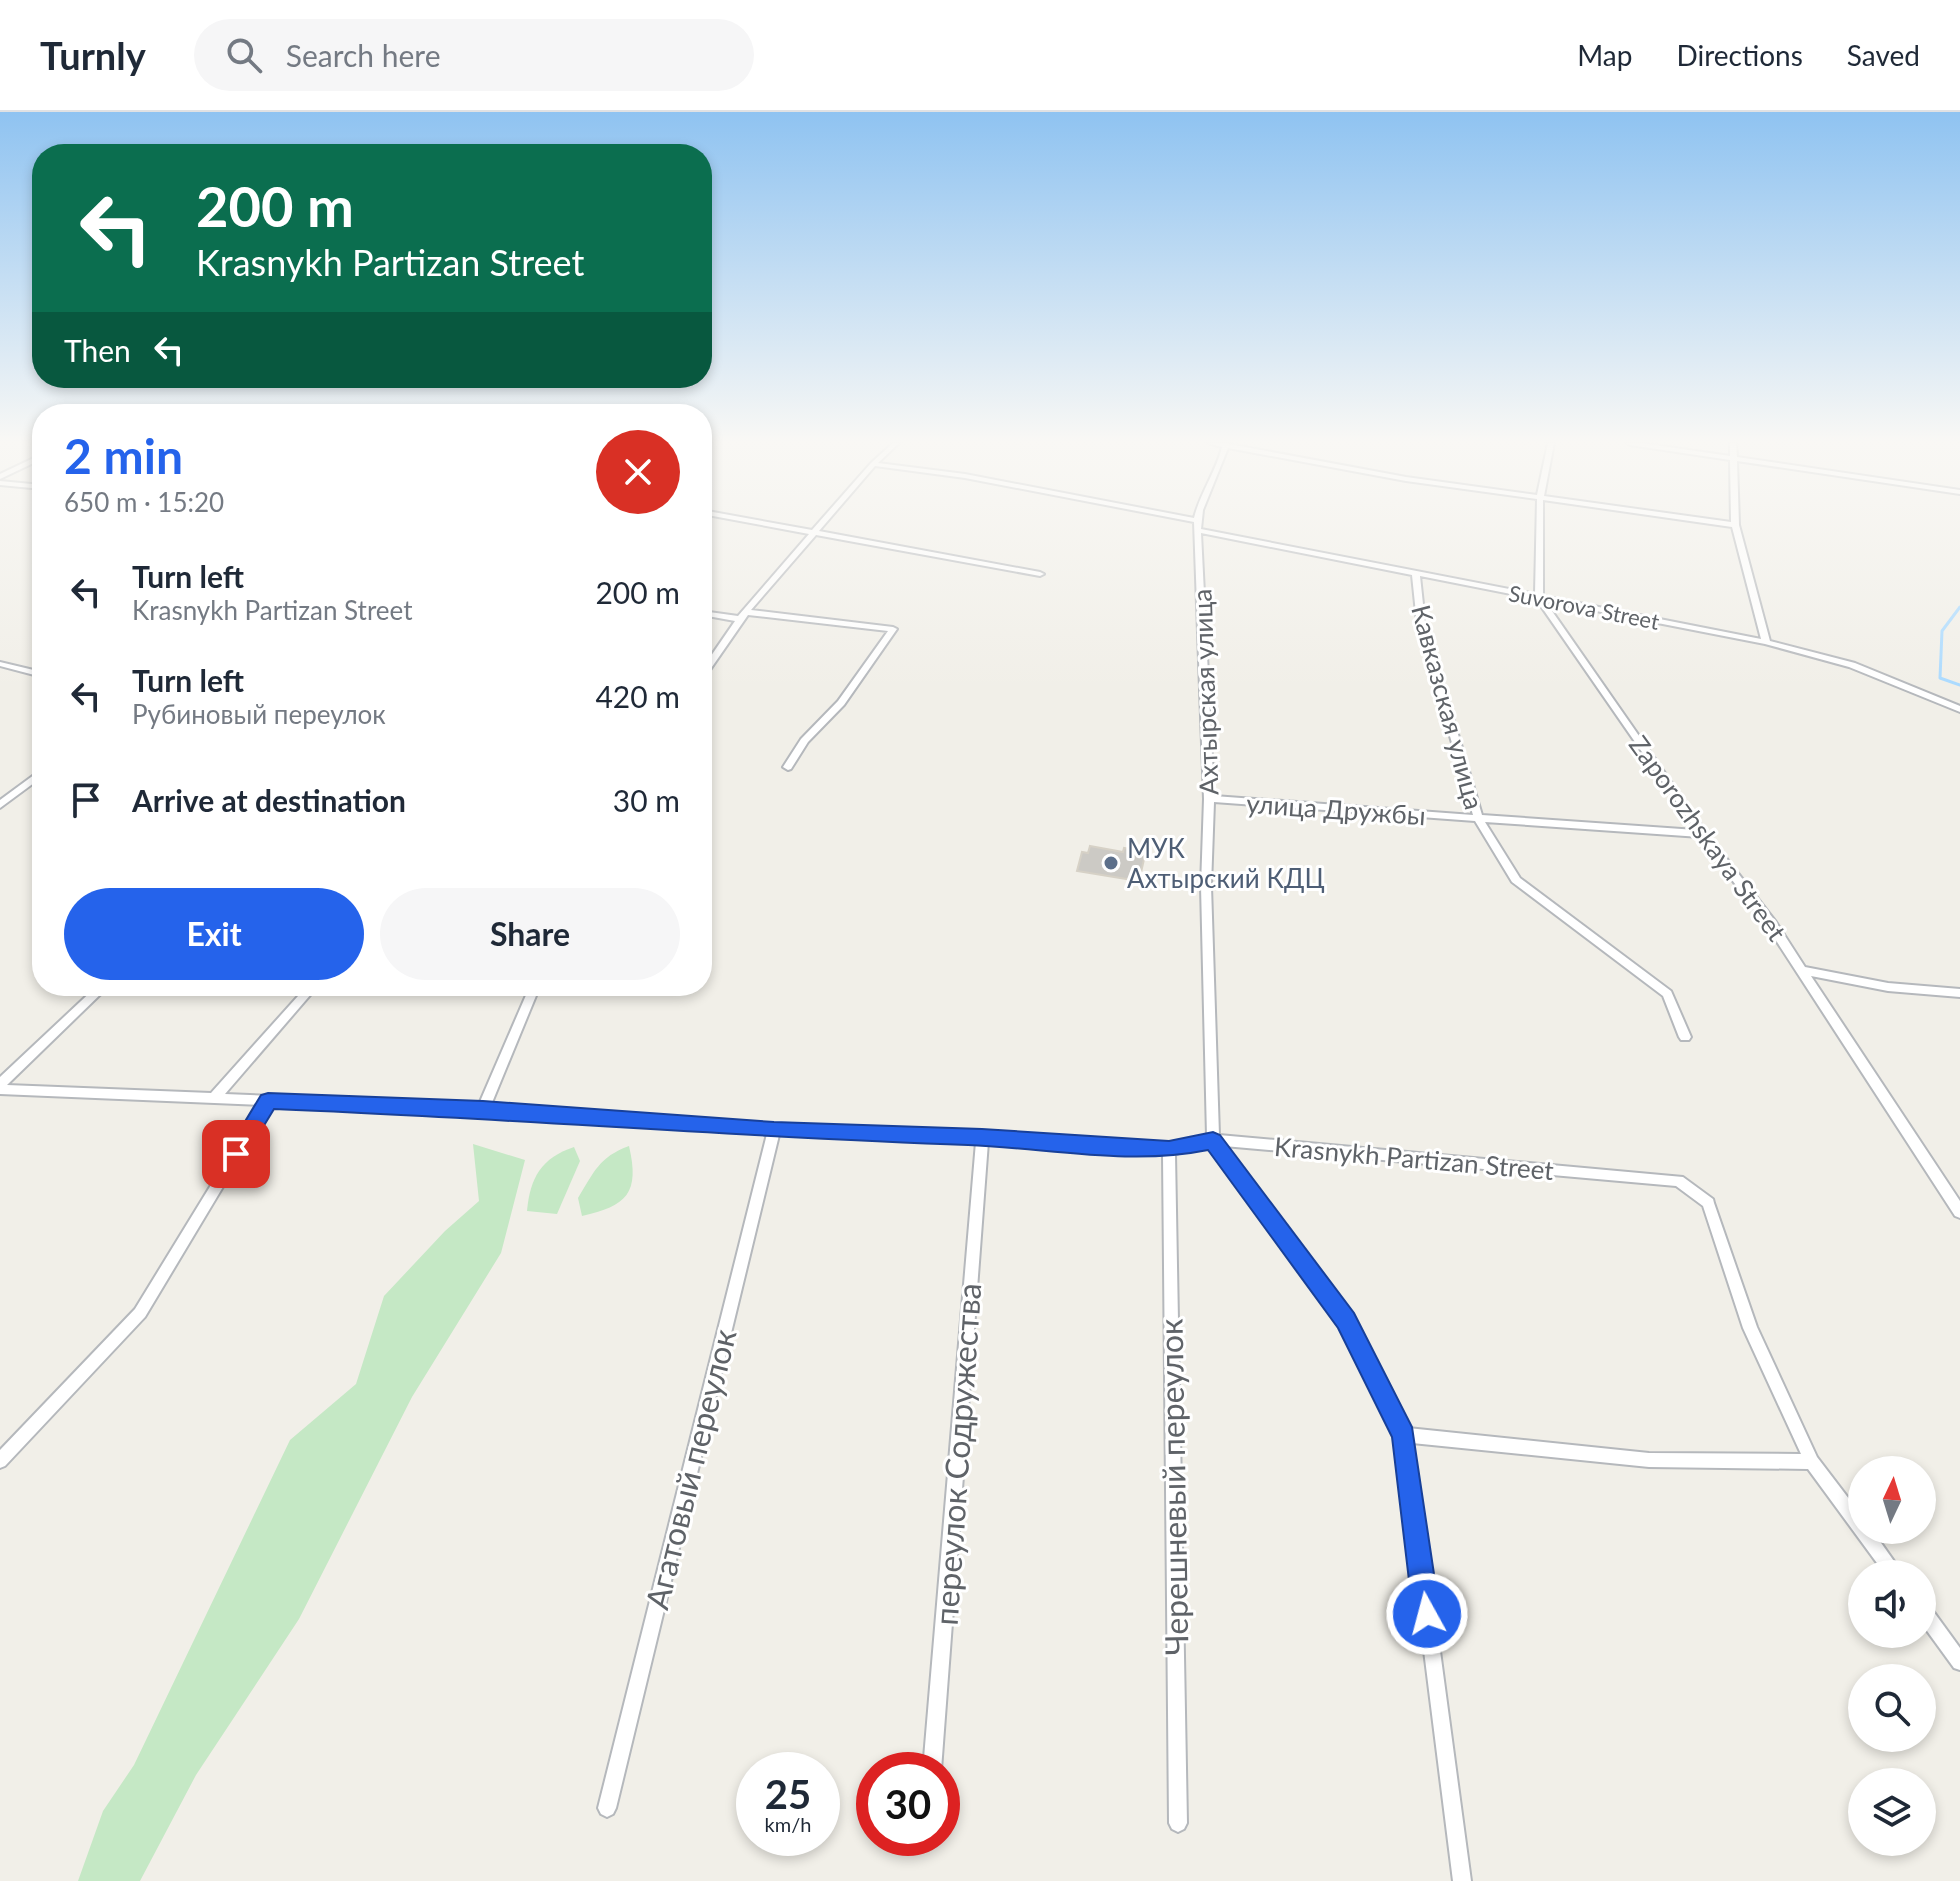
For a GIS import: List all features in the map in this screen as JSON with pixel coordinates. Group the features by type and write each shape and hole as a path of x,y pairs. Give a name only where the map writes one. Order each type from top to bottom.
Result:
{"street":[{"path":"771,526 1040,574"},
{"path":"712,661 743,616 821,526"},
{"name":"Suvorova Street","path":"1199,526 1416,575 1766,642 1852,665 1960,709"},
{"name":"Ахтырская улица","path":"1199,526 1209,799 1206,886 1213,1140"},
{"path":"1539,598 1540,526"},
{"path":"1735,526 1766,642"},
{"name":"Кавказская улица","path":"1416,575 1421,623 1479,820 1516,880 1667,994 1685,1037"},
{"name":"Zaporozhskaya Street","path":"1539,598 1802,970 1960,1212"},
{"path":"712,614 893,629 841,703 804,741 788,767"},
{"path":"0,664 32,672"},
{"path":"0,805 32,780"},
{"name":"улица Дружбы","path":"1209,799 1703,834"},
{"path":"1802,970 1888,987 1960,993"},
{"path":"0,1086 94,996"},
{"path":"215,1097 304,996"},
{"path":"483,1109 531,996"},
{"name":"Krasnykh Partizan Street","path":"0,1086 483,1109 774,1130 982,1137 1169,1150 1213,1140 1679,1181 1708,1203 1750,1328 1812,1462"},
{"path":"0,1461 140,1313 268,1101"},
{"name":"Агатовый переулок","path":"607,1808 774,1130"},
{"name":"переулок Содружества","path":"933,1752 982,1137"},
{"path":"1213,1140 1346,1320 1404,1435 1462,1881"},
{"name":"Черешневый переулок","path":"1169,1150 1178,1823"},
{"path":"1404,1435 1649,1460 1812,1462 1848,1511"},
{"path":"1936,1629 1960,1662"}],"green space":[{"path":"473,1144 525,1160 501,1253 412,1397 299,1619 196,1775 140,1881 78,1881 103,1811 134,1765 290,1440 356,1384 384,1296 445,1231 479,1201"},
{"path":"629,1146 633,1175 626,1195 610,1207 582,1216 578,1198 593,1173 604,1160"},
{"path":"574,1147 580,1161 557,1214 527,1211 534,1179 539,1171 553,1157"}],"building":[{"name":"МУК Ахтырский КДЦ","path":"1090,846 1123,852 1124,848 1135,850 1134,854 1145,855 1139,881 1077,871 1082,852 1088,853"}],"waterway":[{"path":"1960,607 1942,631 1940,678 1960,685"}],"place":[{"name":"МУК Ахтырский КДЦ","path":"1111,863"}],"route":[{"path":"236,1154 268,1101 483,1109 774,1130 982,1137 1169,1150 1213,1140 1346,1320 1404,1435 1427,1614"}]}
